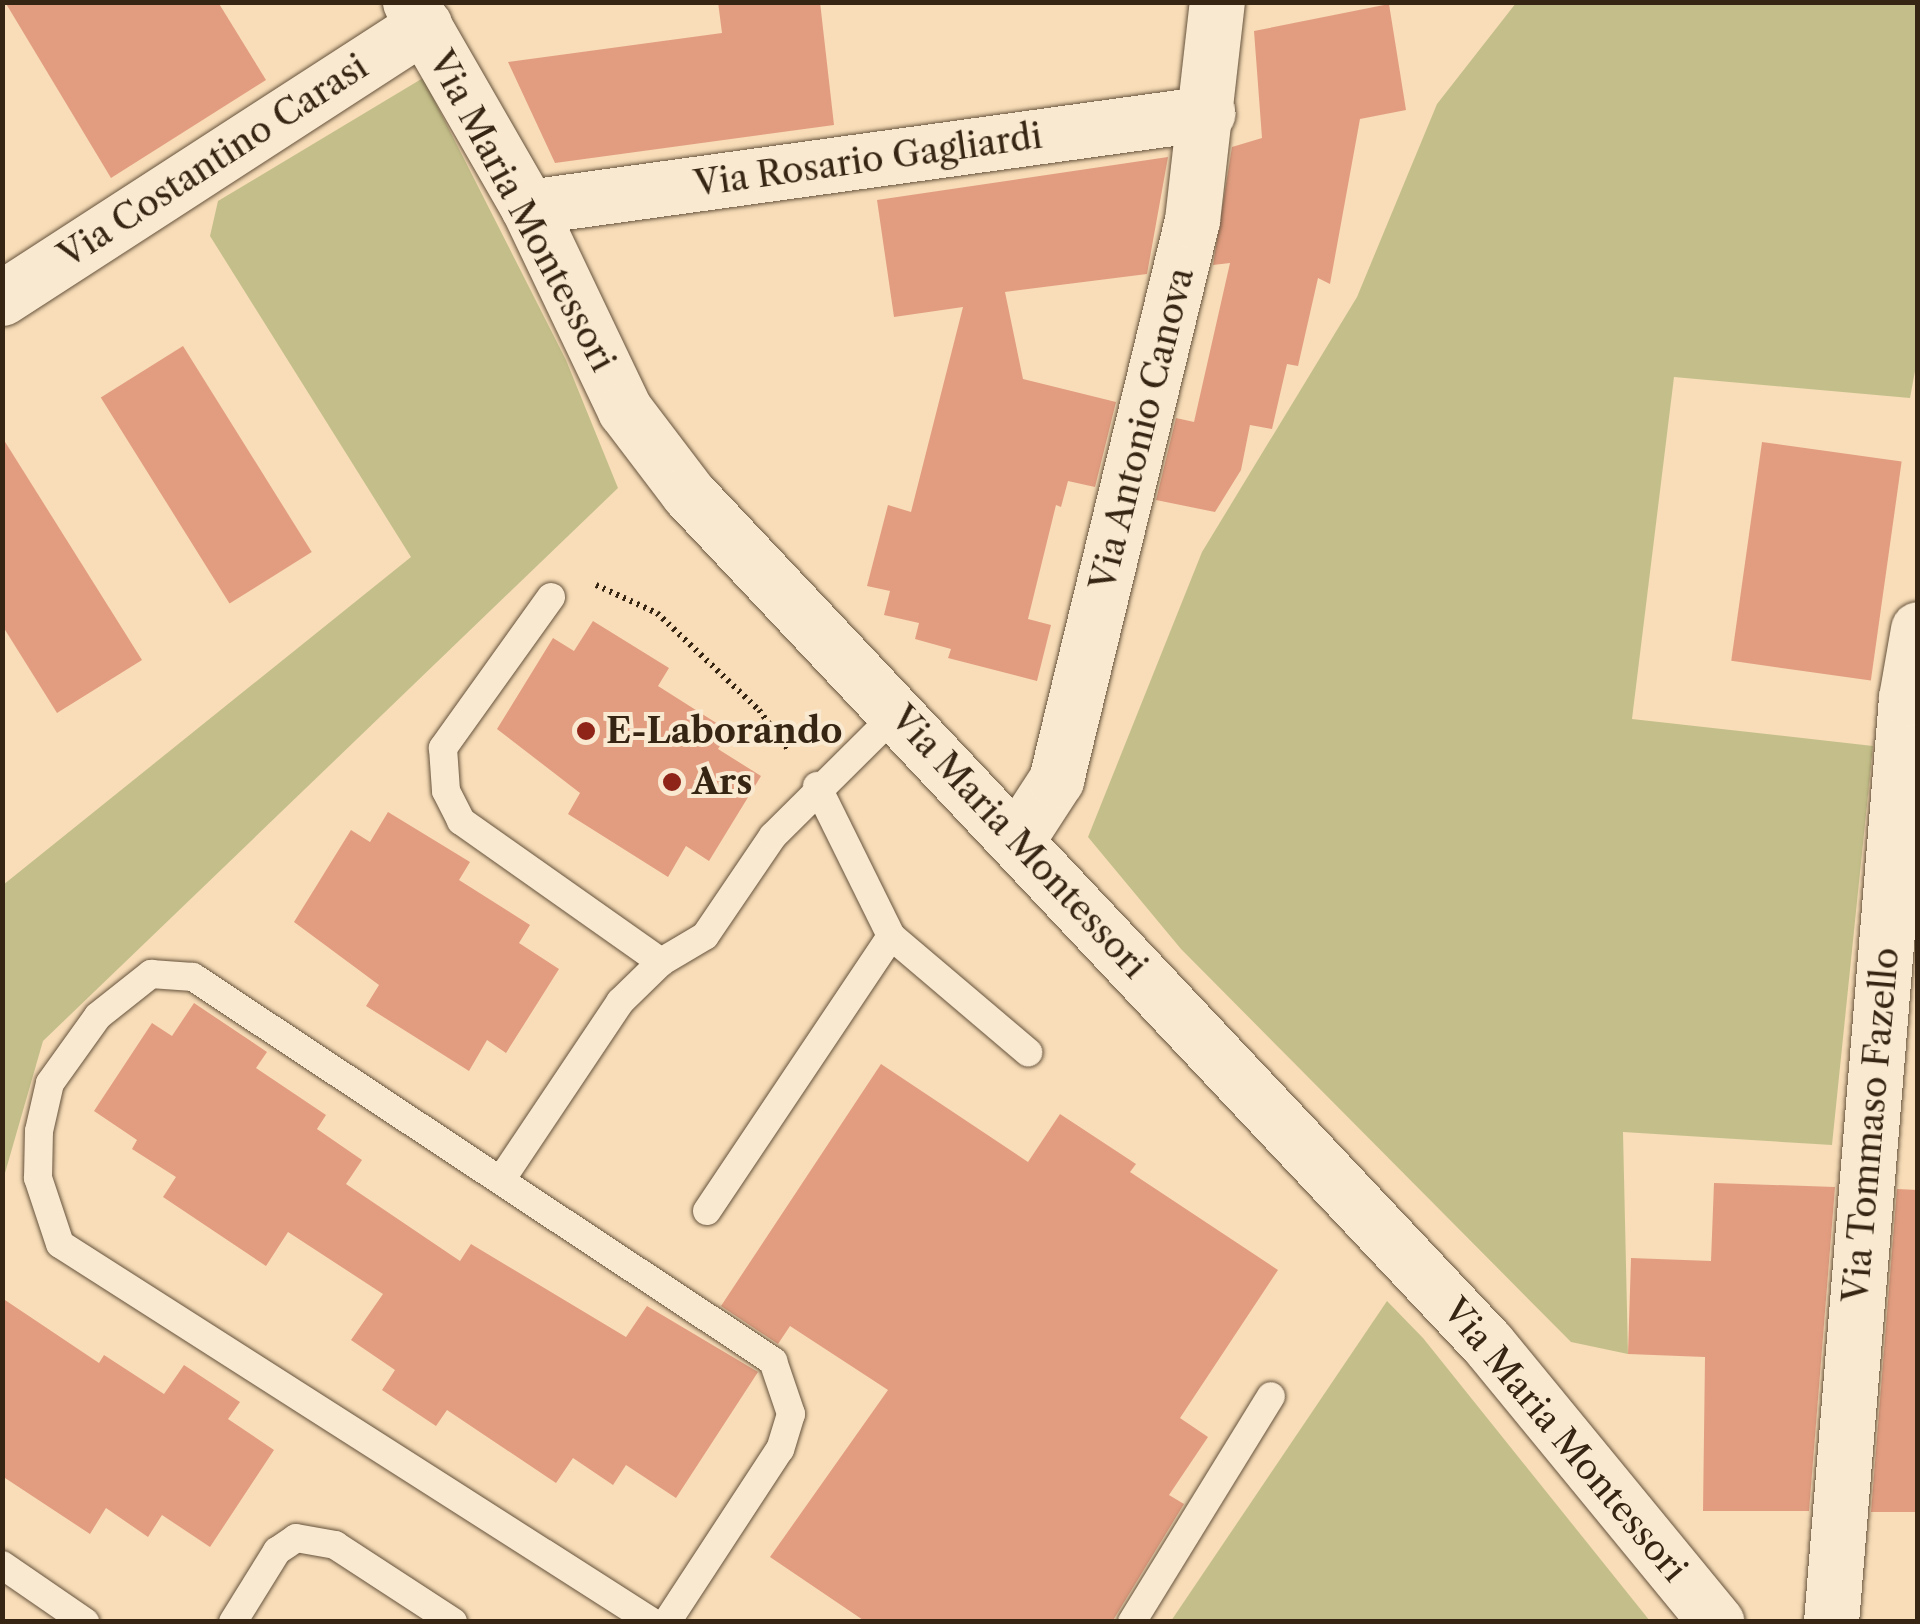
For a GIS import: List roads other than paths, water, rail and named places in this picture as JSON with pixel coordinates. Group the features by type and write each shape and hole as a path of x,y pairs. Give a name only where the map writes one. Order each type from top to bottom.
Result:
{"street":[{"name":"Via Antonio Canova","path":"1016,840 1056,780 1192,220 1208,113 1217,2"},
{"name":"Via Maria Montessori","path":"417,14 528,208 625,410 688,493 898,712 1488,1344 1716,1622"},
{"name":"Via Costantino Carasi","path":"2,298 417,14"},
{"name":"Via Rosario Gagliardi","path":"528,208 1208,113"},
{"name":"Via Tommaso Fazello","path":"1830,1622 1904,717 1918,629"}],"lane":[{"path":"551,597 443,748 446,791 460,821 661,962"},
{"path":"503,1177 620,1002 661,962 706,936 773,836 817,786 898,712"},
{"path":"817,786 891,936 1028,1052"},
{"path":"706,1211 891,936"},
{"path":"652,1622 60,1244 38,1178 39,1132 50,1083 98,1016 152,974 193,977 503,1177 773,1361 786,1386 792,1414 780,1449 666,1622"},
{"path":"1132,1622 1271,1396"},
{"path":"232,1622 277,1550 296,1538 335,1545 453,1622"},
{"path":"2,1564 85,1622"}],"place":[{"name":"E-Laborando","path":"586,731"},
{"name":"Ars","path":"672,782"}]}
